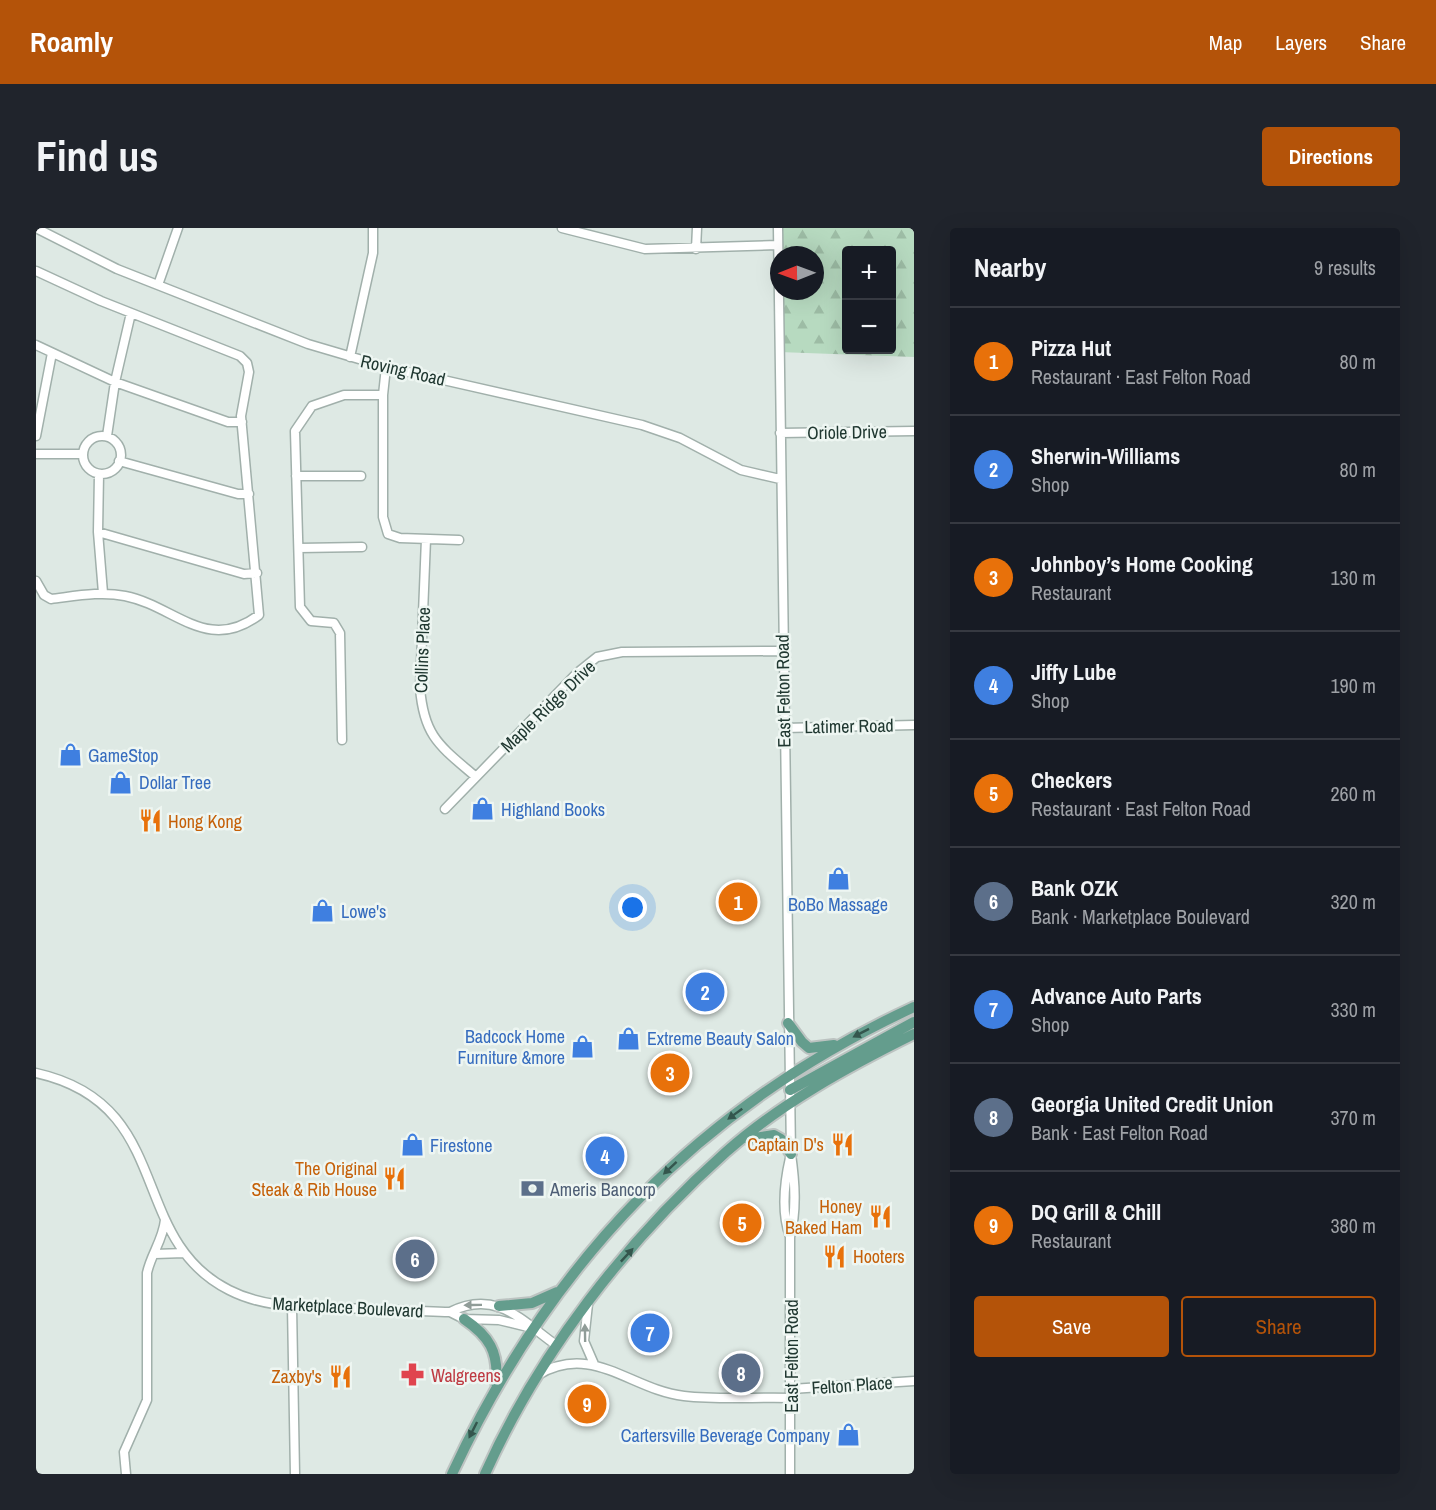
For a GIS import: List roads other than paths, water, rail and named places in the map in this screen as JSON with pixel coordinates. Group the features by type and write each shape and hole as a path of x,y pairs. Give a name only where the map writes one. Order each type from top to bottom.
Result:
{"main road":[{"path":"452,1474 496,1387 532,1328 612,1227 668,1169 711,1132 789,1076 843,1043 914,1007"},
{"path":"790,1090 914,1022"},
{"path":"788,1023 809,1048 843,1043"},
{"path":"484,1474 536,1377 556,1345 617,1265 688,1189 741,1141 790,1104 914,1034"},
{"path":"741,1141 774,1135 781,1140 791,1154"},
{"path":"499,1306 532,1303 560,1290"},
{"path":"464,1318 486,1336 495,1352 496,1387"}],"street":[{"name":"Roving Road","path":"36,228 117,270 293,339 386,367 642,425 680,438 741,470 780,479"},
{"path":"158,285 178,228"},
{"path":"350,357 373,253 373,228"},
{"path":"562,228 645,249 777,245"},
{"path":"696,249 697,228"},
{"name":"East Felton Road","path":"778,228 782,651 791,1154 784,1181 785,1222 790,1237 790,1474"},
{"path":"36,271 131,313 240,356 247,363 249,372 242,422 259,615 248,623 233,628 208,630 190,626 127,596 103,593 51,599 44,596 36,581"},
{"path":"107,436 115,382 131,313"},
{"path":"36,345 115,382 228,422 242,422"},
{"path":"36,436 52,353"},
{"path":"386,367 383,394 383,517 388,534 400,538 459,540"},
{"path":"342,740 340,633 334,623 311,621 300,607 295,431 312,406 344,395 383,394"},
{"name":"Oriole Drive","path":"780,433 914,431"},
{"path":"107,436 120,449 119,461 111,471 99,474 88,468 83,454 89,440 107,436"},
{"path":"36,454 83,454"},
{"path":"119,461 238,494 249,494"},
{"path":"99,474 98,531 103,593"},
{"path":"296,476 361,476"},
{"path":"98,531 244,574 257,573"},
{"name":"Collins Place","path":"426,539 420,688 422,712 435,741 476,777"},
{"path":"298,548 362,547"},
{"name":"Maple Ridge Drive","path":"444,809 551,698 597,657 622,652 782,651"},
{"name":"Latimer Road","path":"784,728 914,725"},
{"name":"Marketplace Boulevard","path":"36,1073 75,1086 96,1099 113,1114 136,1147 165,1220 184,1253 206,1275 227,1289 264,1302 292,1306 450,1312 464,1318 499,1320 532,1328"},
{"path":"126,1474 124,1452 147,1400 146,1282 148,1265 155,1254 165,1220"},
{"path":"155,1254 184,1253"},
{"path":"536,1377 551,1368 571,1363 594,1364 585,1341 584,1327 590,1300"},
{"name":"Marketplace Boulevard","path":"450,1312 464,1305 499,1306 513,1311 556,1345"},
{"path":"292,1306 295,1474"},
{"name":"Felton Place","path":"594,1364 682,1396 791,1393 914,1381"}],"place":[{"name":"GameStop","path":"70,755"},
{"name":"Dollar Tree","path":"121,782"},
{"name":"Highland Books","path":"483,809"},
{"name":"Hong Kong","path":"150,821"},
{"name":"BoBo Massage","path":"838,878"},
{"name":"Pizza Hut","path":"738,902"},
{"name":"Lowe's","path":"323,911"},
{"name":"Sherwin-Williams","path":"705,992"},
{"name":"Extreme Beauty Salon","path":"629,1038"},
{"name":"Badcock Home Furniture &more","path":"583,1046"},
{"name":"Johnboy’s Home Cooking","path":"670,1073"},
{"name":"Captain D's","path":"842,1144"},
{"name":"Firestone","path":"412,1145"},
{"name":"Jiffy Lube","path":"605,1156"},
{"name":"The Original Steak & Rib House","path":"395,1178"},
{"name":"Ameris Bancorp","path":"532,1189"},
{"name":"Honey Baked Ham","path":"880,1216"},
{"name":"Checkers","path":"742,1223"},
{"name":"Hooters","path":"835,1256"},
{"name":"Bank OZK","path":"415,1259"},
{"name":"Advance Auto Parts","path":"650,1333"},
{"name":"Georgia United Credit Union","path":"741,1373"},
{"name":"Walgreens","path":"413,1375"},
{"name":"Zaxby's","path":"340,1376"},
{"name":"DQ Grill & Chill","path":"587,1404"},
{"name":"Cartersville Beverage Company","path":"848,1435"}]}
